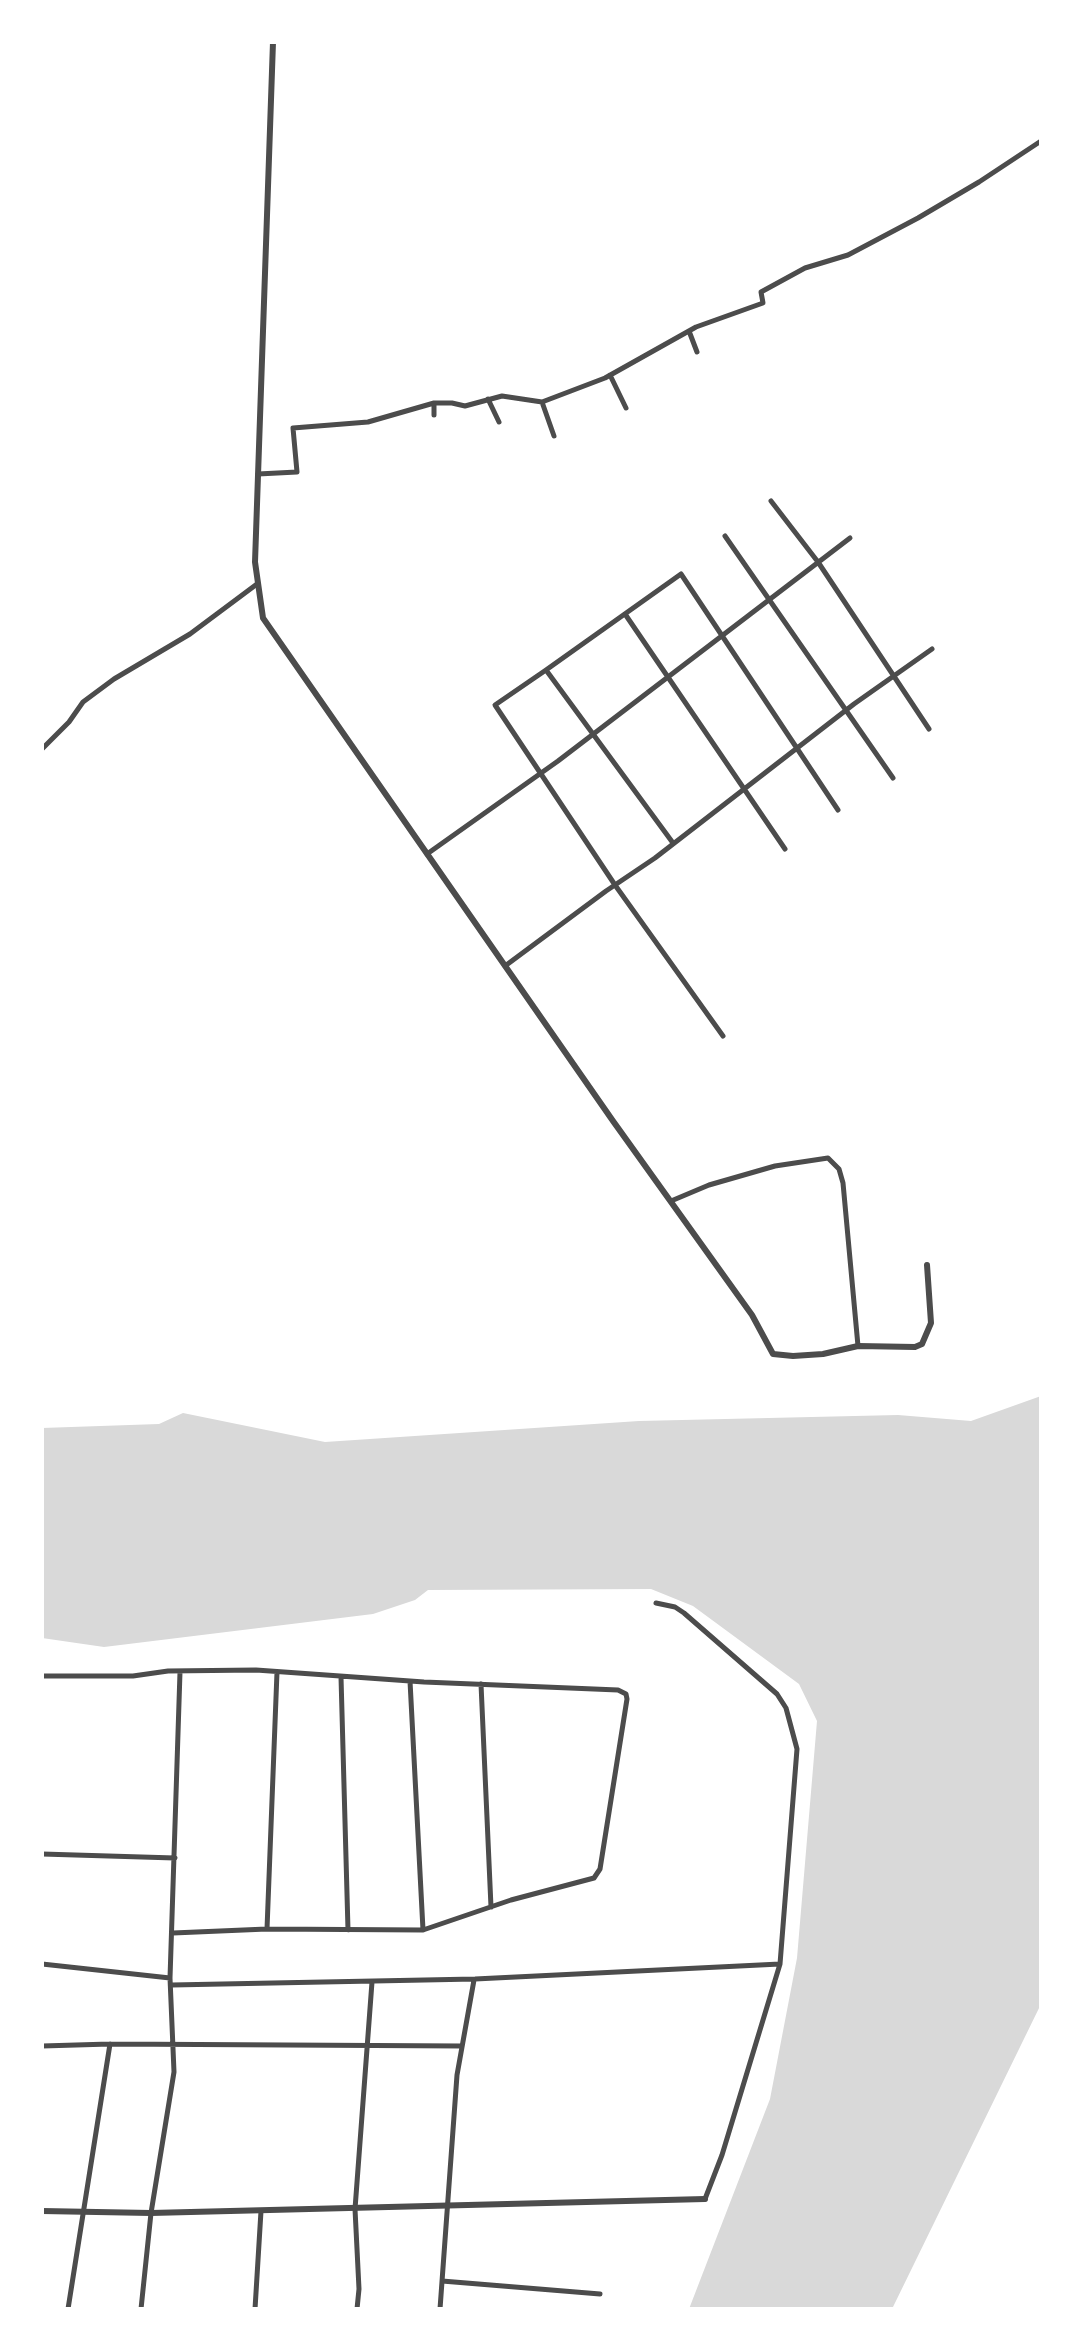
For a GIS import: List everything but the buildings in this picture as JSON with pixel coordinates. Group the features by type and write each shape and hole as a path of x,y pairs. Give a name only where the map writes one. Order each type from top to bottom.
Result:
{"street":[{"path":"273,42 258,474 257,584 263,618 752,1315 773,1354 823,1354 858,1346 915,1347 922,1344 931,1323 927,1265"},
{"path":"258,474 297,472 293,428 368,422 434,403 465,406 502,396 542,402 610,375 689,331 763,303 761,292 805,268 848,255 918,218 1041,141"},
{"path":"689,331 697,352"},
{"path":"610,375 626,408"},
{"path":"488,399 499,422"},
{"path":"542,402 554,436"},
{"path":"434,403 434,415"},
{"path":"771,501 818,562 929,729"},
{"path":"725,536 893,778"},
{"path":"427,854 593,735 850,538"},
{"path":"723,1036 615,885 495,705 681,574 838,810"},
{"path":"42,749 69,722 83,702 114,679 190,634 257,584"},
{"path":"625,614 785,849"},
{"path":"505,966 932,649"},
{"path":"546,670 673,843"},
{"path":"671,1201 709,1185 775,1166 828,1158 839,1169 843,1183 858,1346"},
{"path":"42,2211 151,2213 705,2199 722,2155 780,1964 797,1749 786,1708 769,1686 684,1613 675,1607 656,1603"},
{"path":"141,2309 151,2213 174,2072 171,1981 180,1672"},
{"path":"267,1929 277,1672"},
{"path":"42,1676 277,1672 618,1690 626,1694 598,1875 585,1882 511,1900 423,1930 267,1929 173,1933"},
{"path":"341,1677 348,1930"},
{"path":"410,1681 423,1930"},
{"path":"481,1684 491,1907"},
{"path":"42,1854 175,1858"},
{"path":"42,1964 171,1981 372,1982 780,1964"},
{"path":"440,2309 446,2204 462,2046 475,1979"},
{"path":"357,2309 355,2209 372,1982"},
{"path":"68,2309 110,2044"},
{"path":"42,2046 462,2046"},
{"path":"255,2309 261,2211"},
{"path":"442,2281 600,2294"}],"shaded area":[{"path":"1041,1396 1041,2004 892,2309 689,2309 770,2099 797,1958 817,1721 799,1684 693,1606 651,1589 428,1590 415,1600 373,1614 104,1647 42,1638 42,1428 159,1424 183,1413 325,1442 639,1421 898,1415 971,1421"}]}
